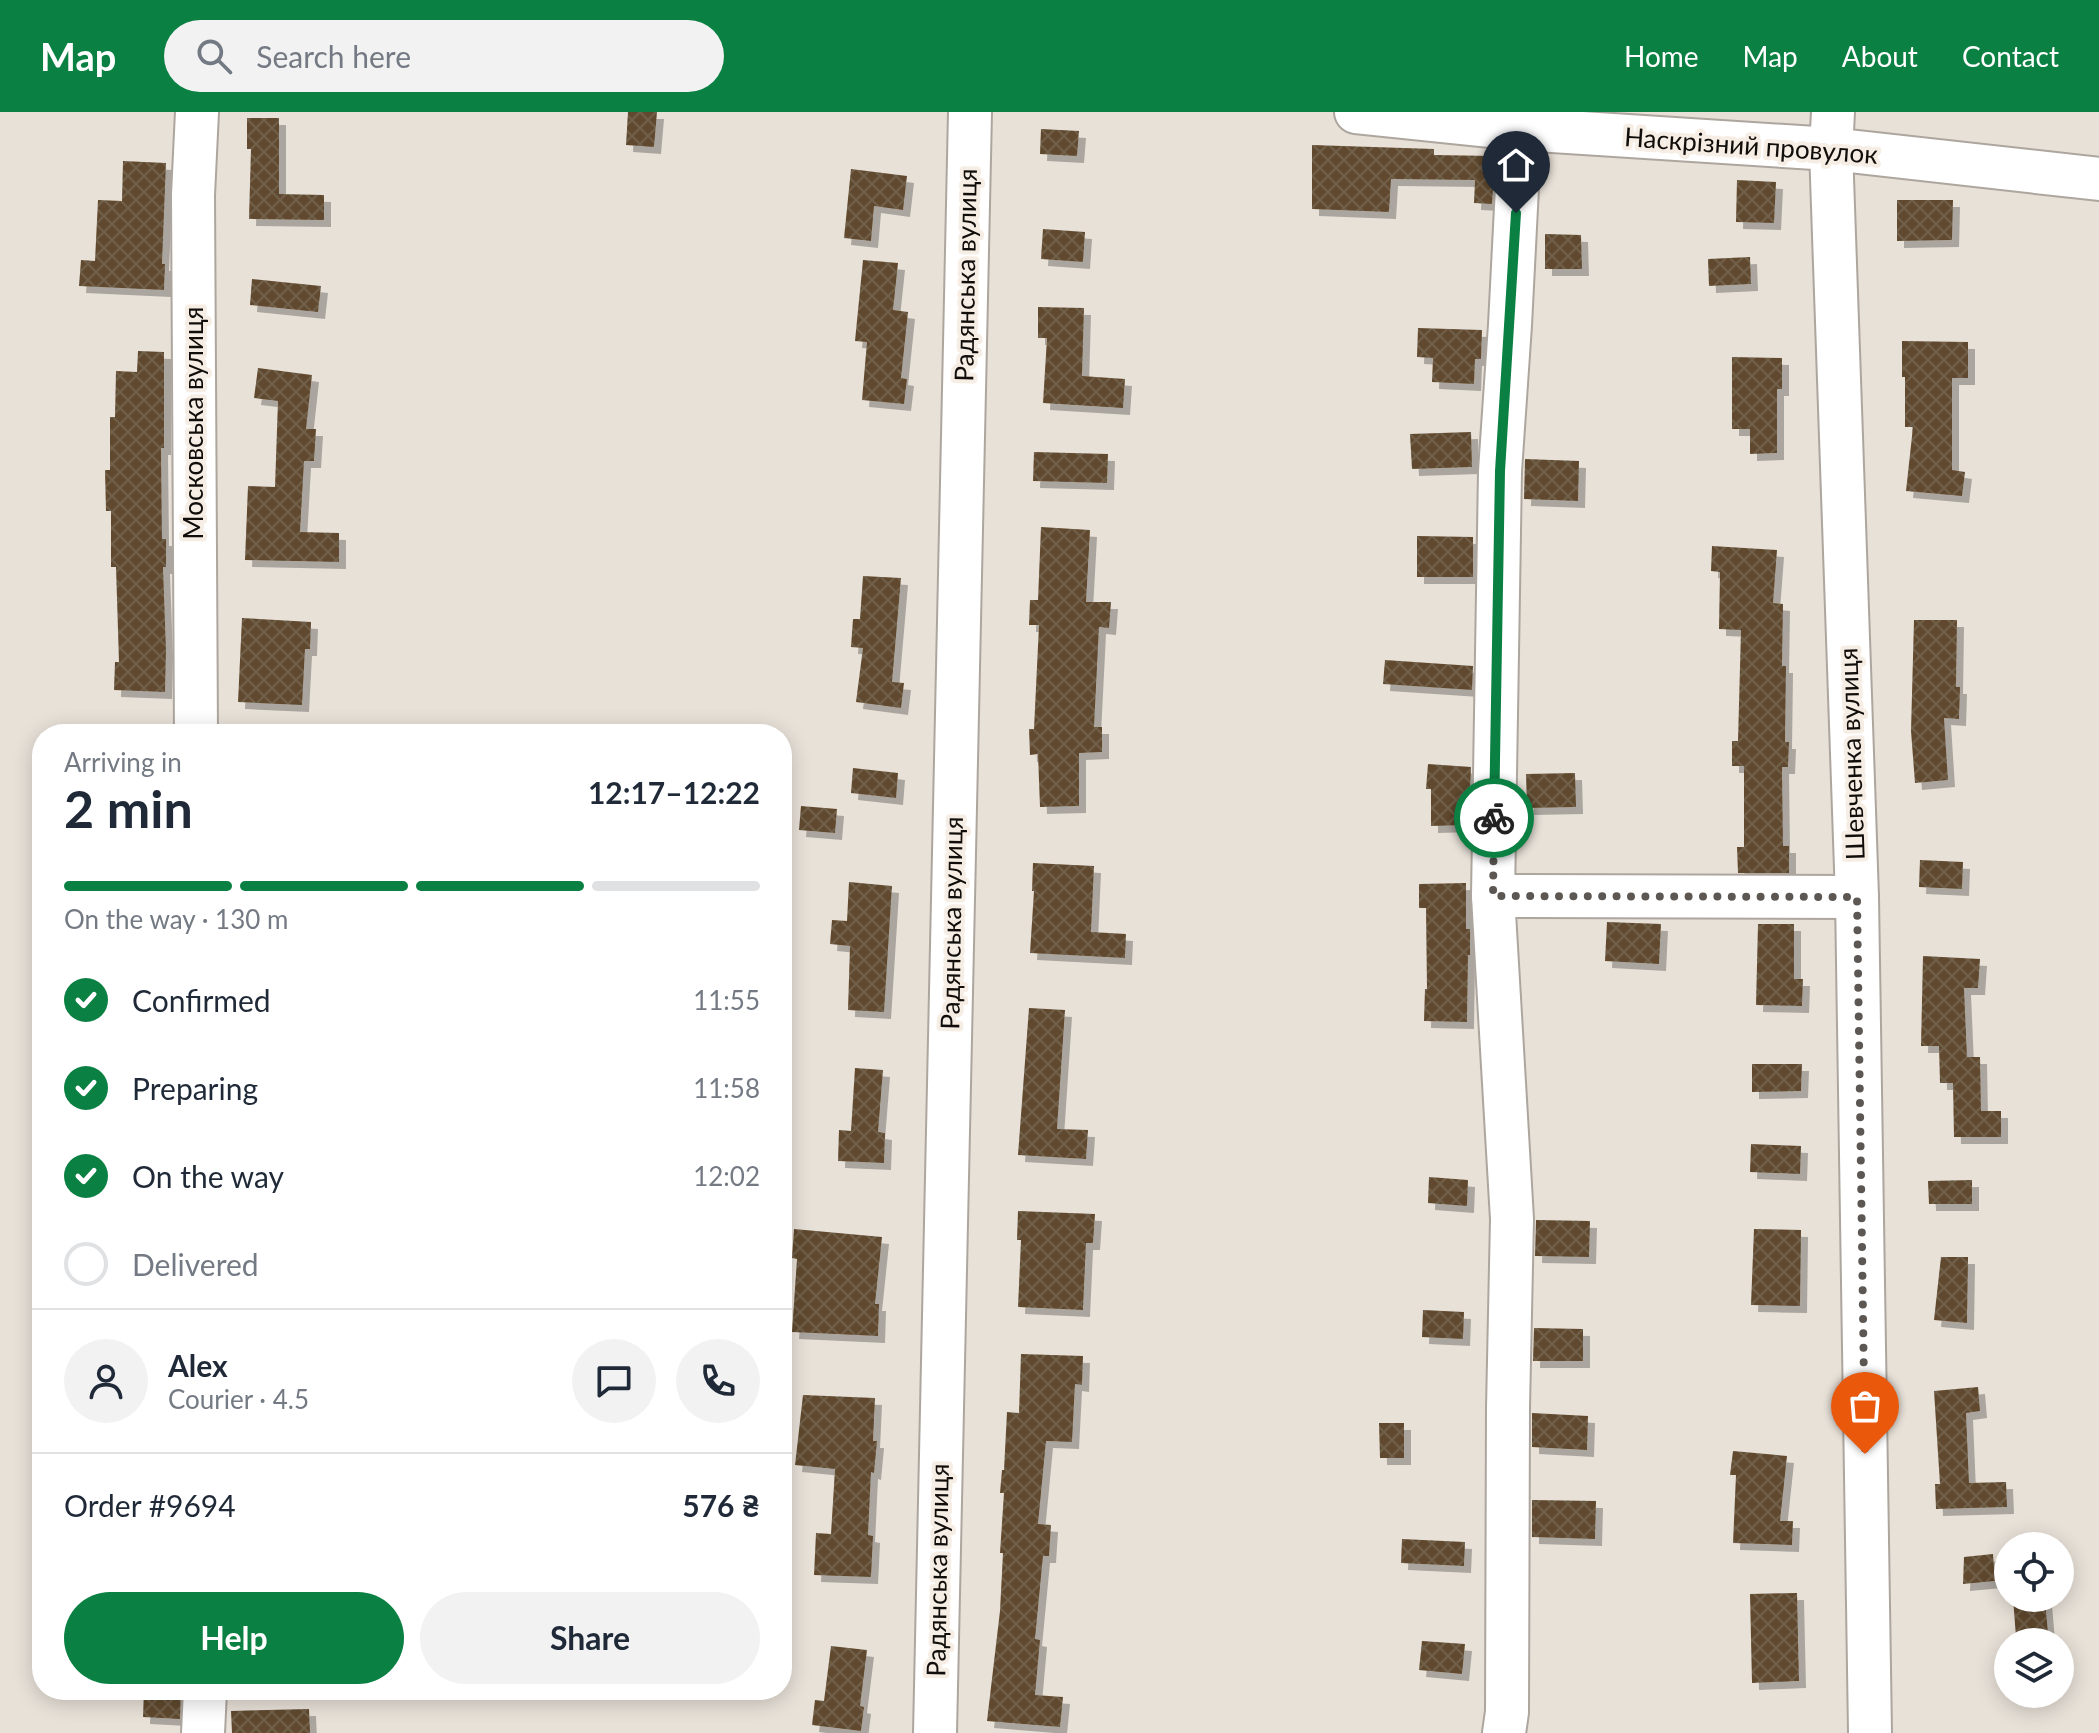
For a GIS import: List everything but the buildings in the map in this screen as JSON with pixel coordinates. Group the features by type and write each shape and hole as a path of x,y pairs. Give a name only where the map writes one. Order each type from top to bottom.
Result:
{"street":[{"name":"Московська вулиця","path":"196,724 193,195 197,112"},
{"name":"Радянська вулиця","path":"935,1733 970,112"},
{"name":"Наскрізний провулок","path":"1356,112 1520,129 1832,131 2099,179"},
{"path":"1504,1733 1507,1712 1512,1219 1493,896 1500,471 1520,129"},
{"name":"Шевченка вулиця","path":"1832,131 1857,897 1870,1733"},
{"path":"1493,896 1857,897"},
{"path":"203,1733 205,1700"}],"way so far":[{"path":"1494,818 1493,896 1857,897 1865,1454"}],"route":[{"path":"1494,818 1500,471 1516,213"}]}
